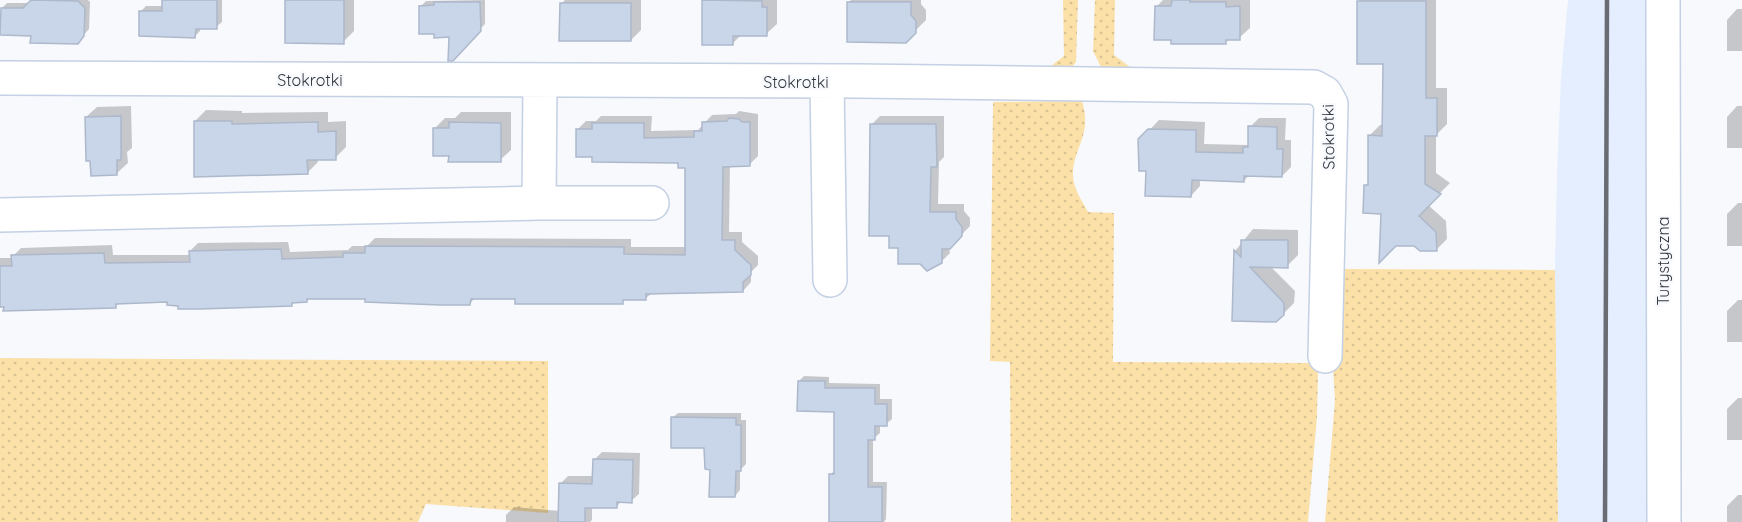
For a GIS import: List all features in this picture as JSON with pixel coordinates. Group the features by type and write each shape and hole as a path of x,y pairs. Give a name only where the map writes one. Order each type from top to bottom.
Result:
{"street":[{"name":"Turystyczna","path":"1663,0 1664,522"},
{"name":"Stokrotki","path":"0,78 1306,86 1320,90 1329,99 1331,105 1325,356"},
{"path":"539,203 540,80"},
{"path":"827,82 830,280"},
{"path":"0,215 539,203 652,203"}],"shaded area":[{"path":"1063,0 1078,0 1076,62 1072,67 1051,66 1064,56"},
{"path":"1095,0 1115,0 1114,55 1130,67 1101,67 1093,51"},
{"path":"1568,0 1647,0 1646,522 1558,522 1555,270 1561,78"},
{"path":"1082,101 1085,124 1074,167 1075,186 1088,212 1114,213 1113,362 1311,363 1318,372 1317,416 1308,522 1011,522 1010,362 990,361 993,102"},
{"path":"1339,269 1555,270 1558,522 1325,522 1335,400 1333,367 1339,366"},
{"path":"0,358 548,361 548,513 426,504 418,522 0,522"}],"building":[{"path":"31,0 78,1 85,8 84,36 78,44 30,43 31,36 0,35 1,8 23,8"},
{"path":"162,0 217,0 217,29 196,29 195,38 139,36 139,11 162,11"},
{"path":"285,0 344,0 344,44 285,43"},
{"path":"702,0 762,1 762,7 767,7 767,36 733,36 733,45 702,45"},
{"path":"1172,0 1226,2 1226,7 1240,6 1240,40 1226,40 1226,44 1171,44 1171,40 1154,40 1155,6 1171,6"},
{"path":"1357,1 1426,1 1426,98 1437,98 1437,136 1425,136 1425,184 1441,194 1419,216 1436,232 1437,251 1420,251 1414,246 1396,246 1379,263 1381,214 1363,213 1364,185 1368,185 1368,135 1382,136 1383,64 1357,64"},
{"path":"434,2 480,2 481,31 453,61 448,61 449,37 434,38 434,34 419,34 419,6 434,5"},
{"path":"847,2 911,2 911,15 916,21 916,33 906,43 847,42"},
{"path":"560,3 631,3 631,41 559,41"},
{"path":"121,116 121,160 117,160 117,175 91,176 90,161 86,161 85,117"},
{"path":"729,118 750,122 750,166 723,167 722,240 735,240 735,250 751,265 751,275 743,282 743,292 646,294 646,300 623,300 623,304 515,304 515,299 471,299 470,305 440,305 365,302 365,299 307,299 307,302 292,303 292,306 200,309 178,309 178,306 167,305 167,302 116,304 116,308 3,311 4,307 0,307 0,266 12,266 11,255 104,253 105,263 190,262 189,251 281,249 282,259 343,257 343,253 365,253 365,246 624,247 624,254 685,255 685,168 678,168 678,163 592,162 592,157 576,157 576,129 592,129 592,123 644,123 644,138 694,137 694,131 702,131 702,122 727,121"},
{"path":"194,121 232,121 232,124 318,122 318,132 336,131 336,160 307,160 308,174 194,177"},
{"path":"449,122 501,123 501,162 448,162 449,156 433,156 433,128 449,128"},
{"path":"870,124 936,124 937,167 931,167 930,212 956,212 956,219 962,227 962,236 950,249 942,249 942,263 927,271 920,264 898,264 898,248 889,248 889,236 869,236"},
{"path":"1248,126 1277,127 1277,149 1283,149 1282,177 1244,176 1244,182 1192,180 1191,197 1145,196 1146,171 1139,171 1138,139 1148,129 1196,130 1196,152 1243,153 1243,147 1248,147"},
{"path":"1241,240 1288,240 1288,268 1250,267 1284,303 1284,315 1276,322 1232,321 1234,250 1241,257"},
{"path":"798,381 825,381 825,388 875,388 875,404 887,404 887,426 875,426 875,440 868,440 868,487 882,487 882,522 829,522 829,474 834,474 834,412 797,411"},
{"path":"671,417 736,418 736,425 741,425 741,471 736,471 735,497 709,497 710,470 705,469 704,448 671,448"},
{"path":"593,459 633,460 632,503 617,502 617,508 585,508 585,522 558,522 559,483 592,484"}],"railway":[{"path":"1605,522 1607,0"}]}
